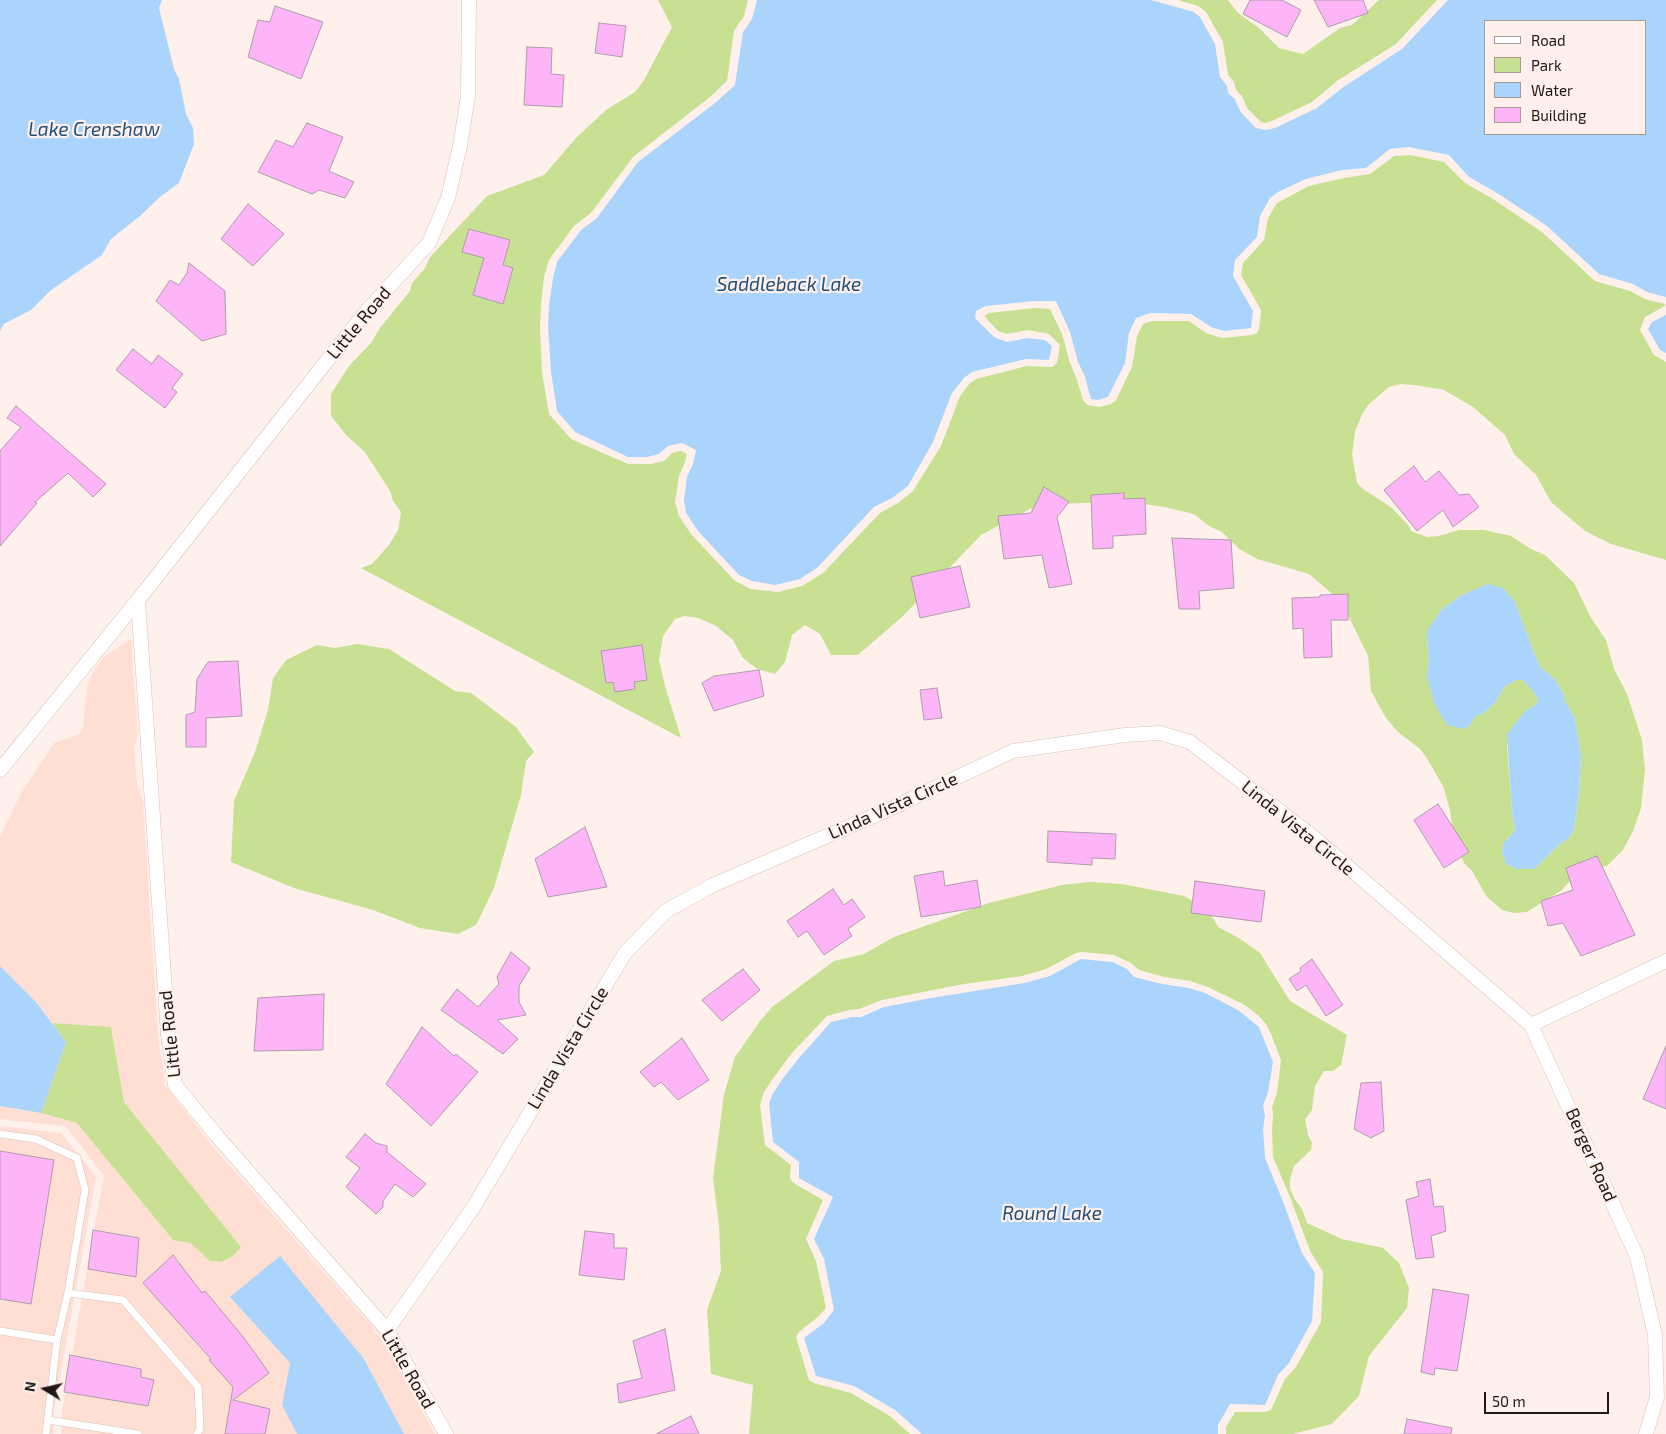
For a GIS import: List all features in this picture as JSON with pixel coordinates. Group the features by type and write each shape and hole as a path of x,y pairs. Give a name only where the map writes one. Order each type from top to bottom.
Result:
{"street":[{"name":"Little Road","path":"0,770 138,600 364,314 429,243 448,198 467,104 469,0"},
{"name":"Little Road","path":"138,600 167,1024 175,1085 217,1136 387,1330 446,1434"},
{"name":"Linda Vista Circle","path":"387,1330 473,1208 625,952 666,911 713,885 892,808 1013,751 1124,735 1160,733 1190,742 1311,835 1531,1025"},
{"path":"1531,1025 1666,961"},
{"name":"Berger Road","path":"1531,1025 1637,1257 1655,1335 1657,1397 1646,1434"}],"lane":[{"path":"0,1134 36,1139 77,1158 85,1190 68,1293 57,1340 46,1434"},
{"path":"68,1293 122,1300 198,1386 200,1429 197,1434"},
{"path":"0,1330 57,1340"},
{"path":"48,1420 138,1434"}],"shaded area":[{"path":"131,639 138,735 134,746 137,783 143,802 158,1034 165,1085 209,1142 375,1330 374,1333 380,1336 435,1434 404,1434 364,1359 230,1297 290,1363 282,1405 297,1434 61,1434 62,1410 104,1176 64,1126 0,1119 0,1106 41,1113 77,1123 173,1240 190,1243 210,1261 221,1262 233,1256 241,1247 124,1102 111,1027 52,1023 36,1002 0,966 0,837 20,795 54,743 79,734 83,727 87,686 95,668 104,657"},
{"path":"0,1126 61,1133 96,1177 54,1410 53,1434 0,1434"}],"green space":[{"path":"658,0 748,0 744,16 734,31 727,81 710,97 633,157 591,213 574,226 549,260 544,277 541,305 542,372 549,414 571,439 628,464 650,464 664,461 672,453 681,451 687,454 679,476 675,502 679,516 691,534 735,581 751,589 778,592 802,586 823,573 880,513 898,503 913,491 941,446 960,396 970,383 976,379 1027,366 1052,367 1057,363 1060,345 1049,334 1028,330 1007,334 998,331 984,316 989,313 1035,308 1050,309 1062,334 1083,400 1087,405 1099,407 1111,404 1116,400 1132,367 1137,336 1143,324 1152,321 1189,321 1206,333 1222,338 1257,333 1261,310 1241,275 1243,263 1264,240 1268,218 1277,203 1309,186 1370,174 1394,156 1410,155 1444,162 1465,183 1493,199 1542,232 1595,281 1665,304 1665,306 1645,317 1640,330 1654,355 1666,362 1666,560 1611,544 1585,531 1551,502 1536,475 1514,454 1505,435 1473,407 1444,390 1401,384 1389,387 1369,404 1362,414 1355,432 1352,454 1357,483 1392,508 1409,526 1411,531 1427,537 1439,536 1459,530 1484,530 1511,536 1531,549 1545,555 1574,583 1591,618 1606,640 1614,669 1627,694 1642,740 1645,769 1641,808 1633,831 1623,850 1608,865 1569,882 1562,890 1527,912 1514,913 1502,910 1487,897 1472,871 1464,863 1454,838 1450,810 1443,786 1426,757 1420,749 1398,732 1386,718 1371,691 1368,656 1338,599 1309,574 1257,559 1239,549 1222,532 1209,526 1194,514 1164,507 1130,502 1113,502 1059,504 1030,509 981,535 903,616 858,655 831,655 820,634 805,625 792,635 785,662 775,674 757,669 742,657 733,640 716,626 698,618 685,616 675,619 663,636 659,660 681,738 361,568 372,564 389,545 398,530 401,512 365,452 347,436 331,416 331,394 349,366 371,343 380,328 410,291 412,283 425,268 430,257 487,196 544,175 576,138 606,110 635,92 644,80 672,27","holes":["1489,584 1515,602 1541,668 1555,679 1575,718 1581,756 1579,793 1574,829 1570,837 1534,869 1517,869 1506,864 1502,852 1507,839 1515,828 1507,744 1525,711 1538,702 1537,696 1523,680 1516,680 1505,686 1495,703 1485,712 1447,725 1427,676 1429,660 1427,639 1442,609 1462,595"]},
{"path":"1178,0 1228,0 1238,13 1259,28 1279,48 1303,54 1340,28 1352,25 1379,0 1437,0 1396,44 1337,81 1312,102 1265,123 1261,122 1247,108 1242,96 1236,90 1234,82 1228,75 1223,42 1206,12 1198,6"},
{"path":"357,644 389,649 455,691 471,693 516,727 534,752 526,761 521,795 494,888 476,925 458,934 420,928 373,910 294,888 231,862 234,801 255,752 268,710 273,678 286,660 317,645 335,648"},
{"path":"1090,882 1122,884 1184,896 1209,911 1218,927 1239,938 1260,953 1290,1001 1347,1035 1341,1065 1333,1071 1324,1071 1315,1086 1312,1110 1305,1119 1308,1135 1312,1143 1311,1150 1294,1166 1290,1188 1302,1209 1307,1223 1342,1239 1383,1248 1399,1263 1409,1288 1407,1308 1369,1356 1359,1396 1332,1424 1292,1434 1226,1434 1226,1427 1235,1412 1265,1412 1271,1410 1285,1379 1296,1367 1321,1322 1323,1272 1310,1251 1273,1157 1272,1107 1277,1093 1281,1060 1266,1024 1258,1015 1243,1004 1208,987 1190,981 1164,977 1139,970 1131,963 1114,955 1082,952 1076,953 1046,969 1022,976 964,984 882,1000 859,1009 827,1016 792,1053 774,1077 764,1092 760,1105 765,1145 791,1165 790,1177 792,1182 823,1200 806,1239 816,1261 826,1308 799,1332 796,1337 809,1380 851,1393 890,1416 910,1434 749,1434 753,1385 711,1374 707,1310 721,1271 719,1226 713,1178 724,1094 735,1057 772,1007 834,961 864,954 894,937 989,903 1062,885"},
{"path":"52,1023 111,1027 124,1102 241,1247 233,1256 221,1262 210,1261 190,1243 173,1240 77,1123 41,1113 66,1042"}],"water":[{"name":"Lake Crenshaw","path":"0,0 162,0 159,8 174,69 179,79 186,114 193,128 194,144 179,183 111,239 102,255 51,290 31,310 4,324 0,331"},
{"name":"Saddleback Lake","path":"757,0 1151,0 1194,12 1200,17 1215,44 1220,77 1227,86 1228,93 1235,99 1240,111 1256,128 1266,130 1275,128 1317,108 1342,88 1402,49 1448,0 1666,0 1666,297 1647,292 1633,284 1599,274 1547,226 1469,177 1449,155 1409,147 1390,149 1366,168 1342,170 1306,179 1278,192 1270,198 1260,216 1257,237 1235,260 1233,276 1253,311 1251,328 1224,331 1211,327 1191,314 1151,313 1136,318 1129,333 1125,363 1108,397 1098,400 1091,399 1070,332 1056,301 1034,301 986,306 976,311 975,318 994,337 1007,342 1027,338 1045,340 1052,346 1049,360 1026,359 972,372 964,378 952,393 933,442 908,486 892,498 874,507 818,567 800,579 775,585 752,581 739,575 698,531 686,513 684,500 687,477 693,464 696,450 682,443 668,446 659,454 647,457 628,457 575,432 557,411 551,372 548,327 549,305 557,262 581,230 597,218 638,162 715,103 735,85 743,32 752,19"},
{"path":"1666,315 1666,353 1660,350 1648,329 1652,322"},
{"path":"1488,584 1503,588 1515,602 1541,668 1555,679 1575,718 1581,756 1579,793 1574,829 1570,837 1534,869 1517,869 1506,864 1502,852 1503,844 1515,828 1512,812 1507,734 1525,711 1538,702 1537,696 1523,680 1516,680 1505,686 1495,703 1485,712 1476,716 1469,726 1463,729 1447,725 1434,703 1427,676 1429,660 1428,629 1442,609 1462,595"},
{"name":"Round Lake","path":"1081,959 1113,962 1127,969 1134,977 1205,993 1238,1010 1259,1027 1273,1062 1268,1092 1263,1106 1265,1116 1263,1129 1265,1158 1302,1253 1315,1273 1312,1321 1289,1363 1278,1375 1265,1405 1230,1404 1218,1425 1218,1434 922,1434 895,1410 854,1386 816,1376 804,1338 824,1323 834,1310 824,1259 814,1239 833,1197 799,1178 799,1162 773,1142 769,1104 772,1095 799,1058 831,1022 861,1017 884,1007 1024,983 1050,976"},
{"path":"0,966 36,1002 66,1042 41,1113 0,1106"},
{"path":"280,1256 364,1359 404,1434 297,1434 282,1405 290,1363 230,1297"}],"building":[{"path":"1250,0 1282,0 1301,10 1287,37 1243,14"},
{"path":"1314,0 1363,0 1368,13 1328,27"},
{"path":"275,6 323,22 301,79 248,57 258,20 270,22"},
{"path":"599,23 626,26 622,57 595,53"},
{"path":"527,47 552,48 551,74 564,75 562,107 524,105"},
{"path":"307,123 343,137 329,171 354,182 345,198 319,190 312,194 258,172 276,140 293,147"},
{"path":"248,204 284,234 253,266 221,239"},
{"path":"469,229 510,240 503,265 513,268 503,304 473,295 484,258 462,252"},
{"path":"189,263 225,291 226,334 202,341 156,301 170,280 179,285 187,273"},
{"path":"133,349 152,364 158,355 183,374 172,388 177,392 165,408 116,370"},
{"path":"16,406 106,484 93,497 68,473 35,502 37,503 0,546 0,451 21,427 7,418"},
{"path":"1414,466 1425,482 1439,471 1459,495 1469,494 1479,507 1453,527 1443,510 1417,531 1384,490"},
{"path":"1044,487 1069,502 1057,517 1072,584 1049,588 1042,555 1004,559 998,516 1031,513"},
{"path":"1124,493 1124,499 1145,498 1146,534 1113,536 1113,548 1093,549 1091,495"},
{"path":"1172,538 1231,540 1234,588 1199,591 1200,609 1179,609"},
{"path":"960,566 970,607 920,618 911,577"},
{"path":"1348,594 1348,620 1331,620 1332,657 1304,658 1303,628 1293,629 1292,598"},
{"path":"642,645 647,680 634,682 635,689 615,692 613,682 606,683 601,651"},
{"path":"238,661 242,716 206,718 206,747 186,747 186,715 195,712 197,679 208,662"},
{"path":"759,670 764,696 714,711 702,683 714,676"},
{"path":"937,688 942,718 924,720 920,690"},
{"path":"1438,804 1469,852 1444,868 1414,820"},
{"path":"585,827 607,887 548,897 535,859"},
{"path":"1048,831 1116,834 1115,859 1092,858 1092,865 1047,862"},
{"path":"1597,856 1635,935 1581,956 1563,923 1548,926 1541,901 1573,890 1566,868"},
{"path":"943,871 945,886 977,880 981,907 921,917 914,876"},
{"path":"1195,881 1265,891 1261,922 1191,913"},
{"path":"833,889 844,905 852,899 865,917 848,929 852,936 824,955 807,931 798,937 787,921"},
{"path":"511,952 530,968 519,986 519,1002 526,1015 497,1020 518,1039 503,1054 441,1010 457,989 478,1007 499,984 497,977"},
{"path":"1312,959 1343,1005 1326,1016 1306,985 1297,991 1289,979 1301,971 1300,968"},
{"path":"743,969 760,990 722,1021 702,1000"},
{"path":"324,994 323,1050 254,1051 258,998"},
{"path":"422,1027 454,1056 456,1054 478,1072 431,1126 386,1084"},
{"path":"682,1038 709,1080 678,1100 661,1082 654,1087 640,1072"},
{"path":"1666,1046 1666,1109 1643,1099"},
{"path":"1381,1082 1384,1131 1371,1138 1354,1129 1361,1083"},
{"path":"365,1134 376,1143 387,1146 387,1152 426,1184 413,1197 395,1184 383,1201 383,1207 376,1214 346,1187 360,1168 346,1157"},
{"path":"0,1151 54,1160 31,1304 0,1299"},
{"path":"1430,1179 1434,1207 1443,1206 1446,1231 1431,1236 1434,1257 1416,1259 1406,1200 1419,1196 1416,1182"},
{"path":"93,1230 139,1238 136,1277 88,1269"},
{"path":"585,1231 614,1234 614,1248 627,1248 624,1280 579,1275"},
{"path":"173,1255 202,1293 205,1291 244,1338 269,1373 233,1400 270,1409 265,1434 225,1434 233,1387 209,1360 211,1359 143,1283"},
{"path":"1433,1289 1469,1295 1457,1371 1435,1368 1434,1375 1421,1372"},
{"path":"665,1329 675,1390 619,1403 617,1384 642,1378 633,1341"},
{"path":"70,1355 141,1369 141,1377 154,1380 148,1406 64,1392"},
{"path":"691,1416 699,1434 656,1434"},
{"path":"1407,1419 1452,1428 1451,1434 1404,1434"}]}
